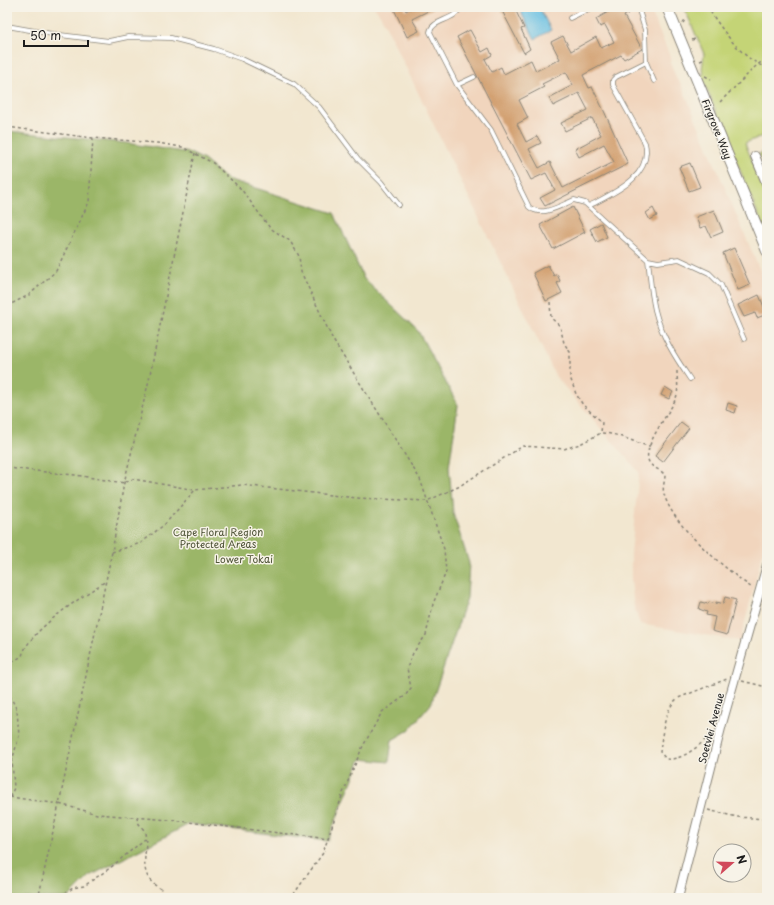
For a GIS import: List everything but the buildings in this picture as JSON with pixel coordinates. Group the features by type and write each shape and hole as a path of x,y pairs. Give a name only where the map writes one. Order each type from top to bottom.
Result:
{"street":[{"name":"Firgrove Way","path":"667,7 767,251"},
{"path":"755,156 767,185"},
{"name":"Soetvlei Avenue","path":"678,898 700,807 767,565"}],"lane":[{"path":"460,7 457,13 432,27 430,32 456,85 491,130 529,207 536,212 548,210 574,200 585,203 648,260 658,262 679,259 709,273 723,288 744,340"},
{"path":"570,18 593,7"},
{"path":"638,7 645,30 646,62 654,81"},
{"path":"7,26 52,34 109,41 128,37 171,38 214,49 242,59 294,84 319,108 358,159 399,205"},
{"path":"589,206 627,184 641,170 646,150 645,143 613,85 613,80 646,62"},
{"path":"456,85 474,77"},
{"path":"648,260 655,312 664,335 690,379"}],"path":[{"path":"707,7 736,47 757,64 767,68"},
{"path":"682,25 686,18"},
{"path":"720,102 757,64 767,58"},
{"path":"7,127 93,138 157,142 182,147 213,163 241,189 270,228 290,241 299,256 301,272 333,340 420,479 444,549 446,572 433,604 426,635 413,652 407,668 411,688 405,696 382,712 362,748 343,792 329,839 323,853 291,898"},
{"path":"7,306 29,295 56,271 89,202 93,138"},
{"path":"35,898 39,895 59,804 112,552 124,483 149,380 196,153"},
{"path":"550,302 551,318 560,326 564,343 570,352 570,380 583,405 602,422 601,433"},
{"path":"679,362 677,396 650,446 647,454 648,461 651,466 665,475 664,493 681,523 694,539 759,593"},
{"path":"7,468 75,474 124,483 133,479 195,490 242,485 357,498 428,501 458,487 523,446 564,449 580,444 601,433 622,436 640,444 650,446"},
{"path":"112,552 141,543 166,524 195,490"},
{"path":"7,665 22,656 25,646 65,607 106,581"},
{"path":"711,735 700,745 673,760 666,759 660,752 663,729 672,702 678,698 735,677 767,687"},
{"path":"7,690 17,710 19,736 12,761 14,788 7,803"},
{"path":"10,797 59,804 97,814 180,820 329,839"},
{"path":"700,807 737,818 767,820"},
{"path":"137,817 137,823 143,829 145,839 144,865 153,885 161,889 162,898"},
{"path":"39,895 60,898 73,888 84,886 145,839"}],"shaded area":[{"path":"374,7 649,7 671,59 671,64 677,80 680,82 767,287 767,536 740,641 640,624 634,607 631,579 631,554 639,472 556,377 381,16"}],"green space":[{"path":"684,7 767,7 767,134 745,143 767,198 767,236 701,75 704,74 702,69 704,54"},
{"name":"Cape Floral Region Protected Areas","path":"7,131 126,143 190,153 204,160 227,179 334,213 364,279 418,331 458,405 449,467 453,513 469,563 467,598 431,704 409,730 392,740 389,762 361,759 327,841 189,824 90,876 68,898 7,898"},
{"path":"767,151 767,174 759,154"}],"water":[{"path":"518,7 539,7 551,30 535,39"}],"park label":[{"name":"Lower Tokai","path":"244,559"}]}
